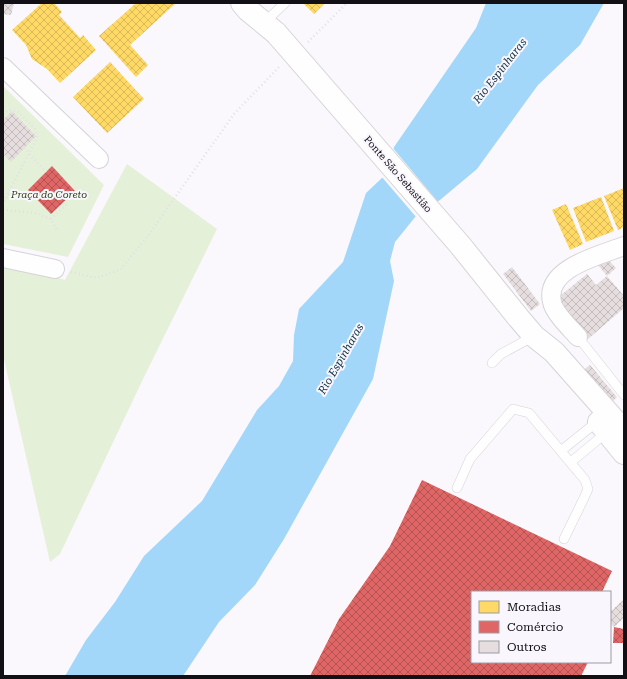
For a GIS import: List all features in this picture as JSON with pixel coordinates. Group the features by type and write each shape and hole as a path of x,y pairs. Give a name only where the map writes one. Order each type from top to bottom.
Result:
{"main road":[{"name":"Ponte São Sebastião","path":"242,3 248,10 267,18 460,245 534,336 545,360 611,426 624,453"}],"street":[{"path":"3,67 99,159"},
{"path":"578,338 552,304 551,294 556,282 564,272 574,265 624,246"},
{"path":"3,258 55,269"}],"lane":[{"path":"267,18 284,3"},
{"path":"492,363 501,354 534,336"},
{"path":"578,338 624,396"},
{"path":"457,488 470,460 513,409 529,413 562,450 585,480 588,489 564,539"},
{"path":"562,450 611,426"},
{"path":"571,462 611,426"}],"path":[{"path":"306,43 347,3"},
{"path":"55,269 97,278 121,269 147,237 234,114 285,62"},
{"path":"3,114 9,110 15,110 36,130 36,140 3,203"},
{"path":"24,148 46,172"},
{"path":"51,219 68,203"},
{"path":"3,210 36,212 51,219 58,232"}],"green space":[{"name":"Praça do Coreto","path":"3,86 104,185 68,257 3,244"},
{"path":"127,164 217,229 144,377 60,554 50,562 3,355 3,262 65,280"}],"water":[{"name":"Rio Espinharas","path":"486,3 604,3 580,45 538,85 477,169 440,200 428,207 390,164 394,147 476,28"},
{"name":"Rio Espinharas","path":"383,177 416,216 395,242 390,261 394,281 373,379 284,539 255,585 219,622 183,676 65,676 86,640 115,602 144,556 202,501 257,410 279,386 293,361 294,335 299,309 343,262 366,193"}],"pier":[{"path":"392,147 439,203 427,209 417,218 381,176 388,166"}],"building: Moradias":[{"path":"42,3 54,3 62,12 59,15 80,38 83,35 96,50 60,83 47,69 32,59 26,45 12,30"},
{"path":"136,3 176,3 130,45 148,65 136,77 99,36"},
{"path":"303,3 325,3 314,14"},
{"path":"110,62 144,99 107,133 73,97"},
{"path":"624,188 624,227 618,230 604,196"},
{"path":"601,197 614,231 586,242 573,208"},
{"path":"566,204 583,244 570,250 552,210"}],"building: Comércio":[{"path":"52,166 75,191 51,214 28,190"},
{"path":"422,480 612,571 602,591 471,591 471,663 588,663 581,676 310,676 339,619 390,546"},
{"path":"614,627 624,629 624,643 613,643"}],"building: Outros":[{"path":"3,3 14,3 11,15 3,14"},
{"path":"12,111 36,136 11,162 3,154 3,120"},
{"path":"606,257 616,268 607,276 597,264"},
{"path":"512,267 540,304 531,311 503,274"},
{"path":"587,274 596,285 607,276 624,296 624,308 588,339 555,300"},
{"path":"590,365 617,397 610,404 582,371"},
{"path":"624,599 624,618 614,627 611,624 611,611"}]}
